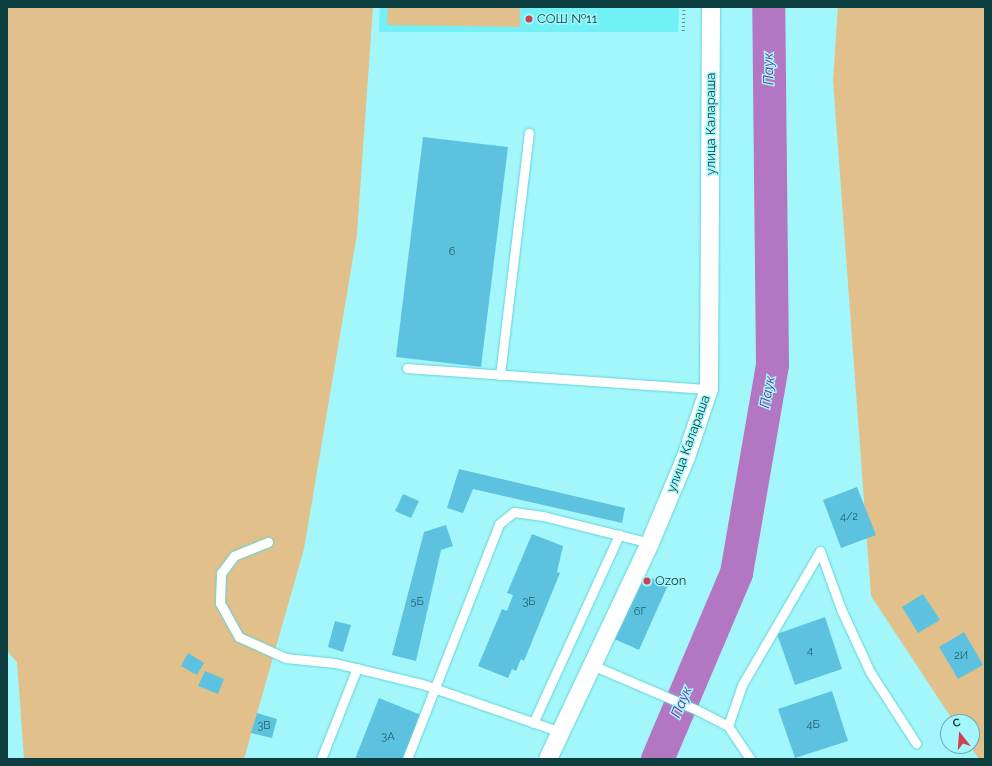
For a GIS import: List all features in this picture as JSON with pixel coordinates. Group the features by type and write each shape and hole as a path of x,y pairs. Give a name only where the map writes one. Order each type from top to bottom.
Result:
{"street":[{"name":"улица Калараша","path":"548,759 650,543 686,457 709,389 711,7"}],"lane":[{"path":"500,375 529,133"},
{"path":"407,368 709,389"},
{"path":"407,759 499,524 514,512 543,516 650,543"},
{"path":"533,723 619,535"},
{"path":"268,542 234,556 221,573 220,603 239,637 286,658 357,668 435,688 561,732"},
{"path":"728,726 742,685 820,551 841,608 870,672 916,743"},
{"path":"592,665 698,710 728,726 750,759"},
{"path":"321,759 357,668"}],"path":[{"path":"684,7 684,31"}],"shaded area":[{"path":"7,7 373,7 357,234 304,549 244,759 24,759 17,662 7,651"},
{"name":"СОШ №11","path":"380,7 679,7 678,32 379,32"},
{"path":"388,7 520,7 520,27 387,25"},
{"path":"838,7 985,7 985,759 979,759 976,754 980,754 980,714 949,714 871,596 833,80"}],"building":[{"path":"423,137 508,147 481,367 396,357"},
{"path":"459,469 625,508 622,523 473,489 463,513 447,508"},
{"path":"857,487 876,535 841,548 823,500"},
{"path":"403,494 419,501 411,518 395,511"},
{"path":"446,525 453,546 441,550 416,661 392,655 424,532"},
{"path":"532,534 563,546 557,572 560,573 524,661 521,659 516,671 512,669 508,678 478,666 502,609 507,611 513,595 507,593"},
{"path":"640,573 668,585 639,650 612,638"},
{"path":"923,594 940,620 918,633 902,607"},
{"path":"825,617 842,669 795,685 777,634"},
{"path":"335,621 351,625 343,652 328,647"},
{"path":"964,632 983,665 958,679 939,647"},
{"path":"188,653 204,663 197,675 181,666"},
{"path":"205,671 224,679 218,694 198,686"},
{"path":"832,691 848,741 795,758 778,709"},
{"path":"379,698 421,715 403,759 355,759"},
{"path":"257,713 277,719 272,738 251,733"}],"waterway":[{"name":"Паук","path":"657,759 736,573 772,364 768,7"}],"place":[{"name":"СОШ №11","path":"529,19"},
{"name":"Ozon","path":"647,581"}]}
